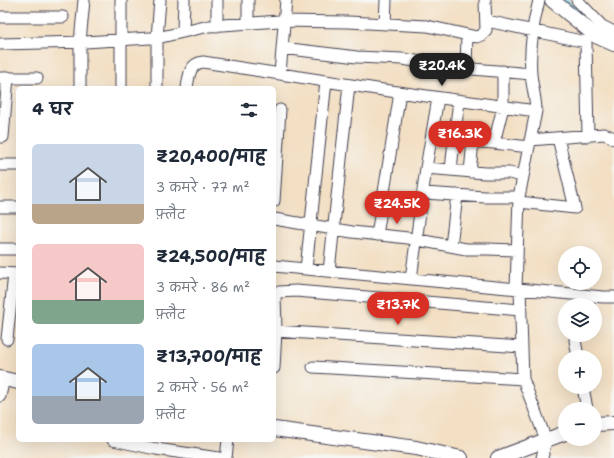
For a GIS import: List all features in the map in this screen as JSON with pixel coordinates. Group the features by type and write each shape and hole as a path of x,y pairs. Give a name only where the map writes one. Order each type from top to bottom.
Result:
{"street":[{"path":"80,86 80,42 84,0"},
{"path":"121,86 122,0"},
{"path":"157,86 157,38 160,0"},
{"path":"183,32 184,0"},
{"path":"217,0 217,26"},
{"path":"248,0 248,23"},
{"path":"280,74 286,0"},
{"path":"385,24 386,0"},
{"path":"0,44 157,38 208,26 284,21 427,26 477,37 482,35 486,30 486,0"},
{"path":"538,0 537,14 533,30 531,74 536,101 536,111 519,200 517,250 523,379 546,440 542,458"},
{"path":"577,0 602,26 614,32"},
{"path":"557,1 596,36 614,44"},
{"path":"0,18 63,17"},
{"path":"487,21 586,42 588,136"},
{"path":"466,68 467,35"},
{"path":"282,48 357,57 402,59 466,68 531,74"},
{"path":"187,86 190,70 197,63 203,62 400,93 536,111"},
{"path":"494,143 504,107 503,71"},
{"path":"0,137 3,137 4,77 37,78"},
{"path":"306,269 326,82"},
{"path":"329,271 349,85"},
{"path":"377,235 400,93"},
{"path":"411,279 424,193 426,168 438,98"},
{"path":"451,170 459,101"},
{"path":"276,171 280,110"},
{"path":"454,140 529,144 558,138 604,134 613,138"},
{"path":"424,193 519,200 575,208 558,138"},
{"path":"470,172 473,141"},
{"path":"0,165 16,165"},
{"path":"426,168 470,172 509,173 523,176"},
{"path":"451,246 457,195"},
{"path":"0,208 16,207"},
{"path":"276,219 311,226 417,239 466,249 488,248 517,250"},
{"path":"0,249 16,249"},
{"path":"276,266 614,297"},
{"path":"0,273 16,274 7,339"},
{"path":"276,294 285,291 520,310"},
{"path":"276,331 521,347"},
{"path":"313,366 523,379"},
{"path":"0,396 7,380"},
{"path":"602,424 614,423"},
{"path":"276,429 416,448 461,458"},
{"path":"498,458 558,436"},
{"path":"123,442 156,449 219,458"},
{"path":"226,458 228,442"}],"waterway":[{"path":"565,0 595,26"}]}
